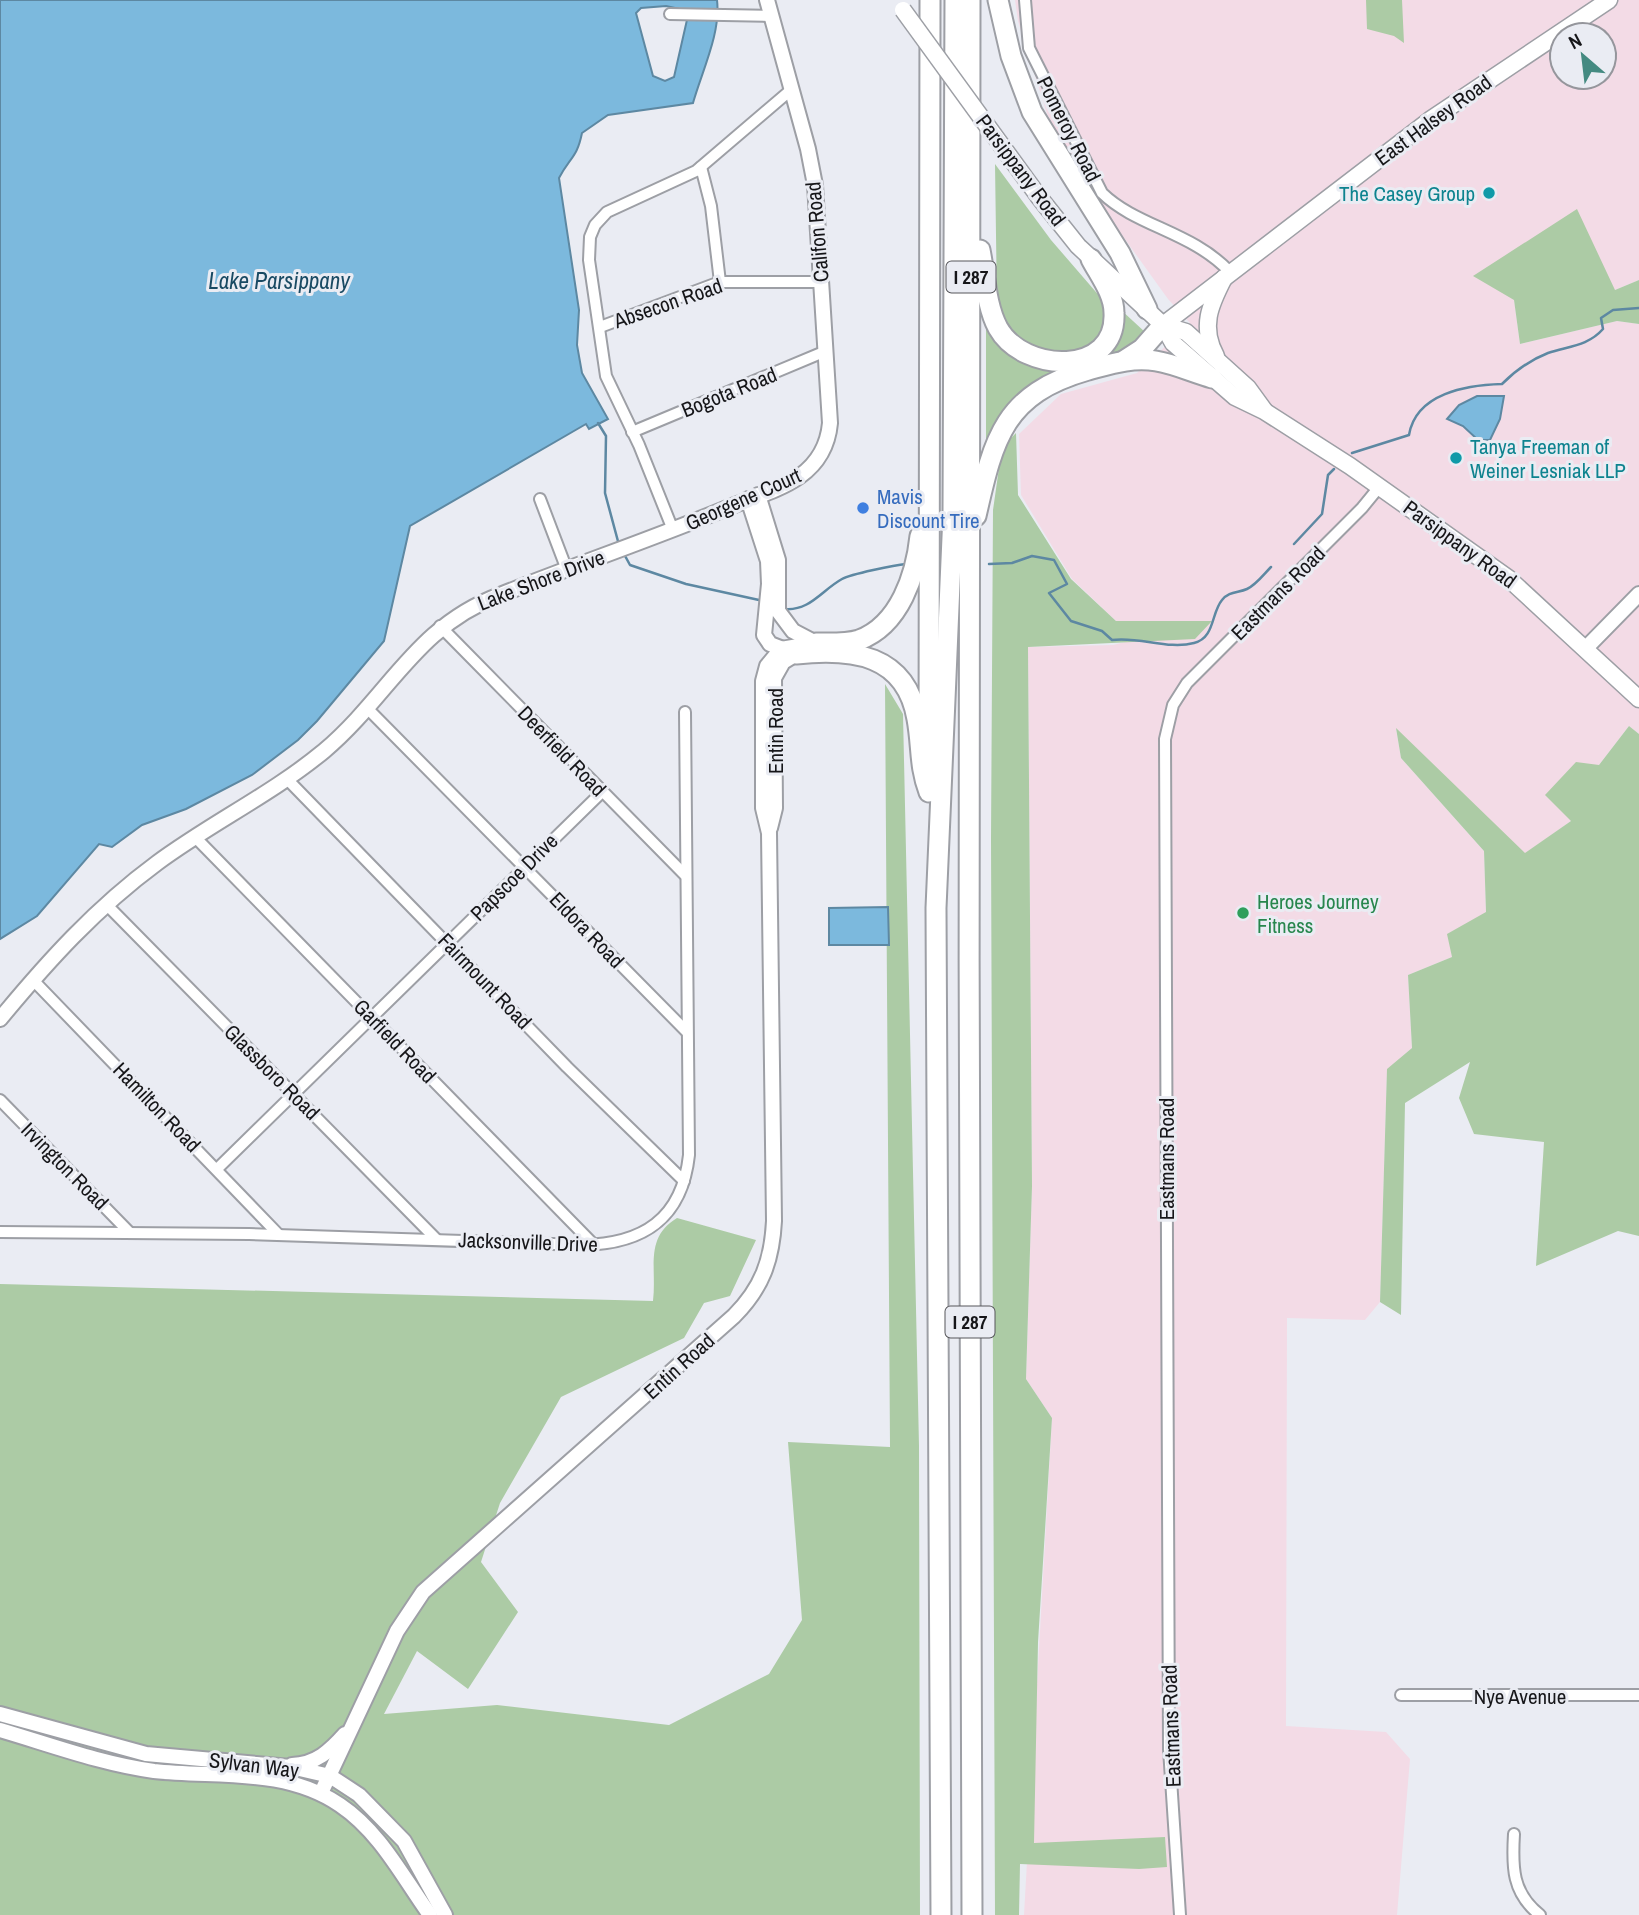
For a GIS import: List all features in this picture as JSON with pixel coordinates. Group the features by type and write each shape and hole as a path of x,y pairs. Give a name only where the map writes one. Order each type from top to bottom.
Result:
{"highway":[{"name":"I 287","path":"930,0 928,868 936,908 941,1915"},
{"path":"936,908 953,514 955,0"},
{"name":"I 287","path":"970,0 972,212 967,554 972,1915"},
{"path":"998,0 1011,56 1032,112 1120,253 1147,309"},
{"path":"972,212 998,327 1014,347 1037,359 1061,363 1076,361 1093,353 1108,336 1114,321 1113,302 1091,259"},
{"path":"967,554 992,456 1009,420 1020,405 1040,388 1051,383 1124,360 1142,349 1163,325"},
{"path":"1124,360 1158,361 1217,371"},
{"path":"816,643 851,642 866,637 888,618 903,597 918,554 931,448"},
{"path":"789,652 864,655 887,666 901,679 913,701 920,769 929,792"}],"main road":[{"name":"East Halsey Road","path":"1163,325 1430,120 1609,0"},
{"name":"Parsippany Road","path":"899,5 1039,197 1091,259 1163,325 1173,343 1217,371 1235,397 1265,411 1380,486 1508,578 1639,699"},
{"path":"1217,371 1206,326 1212,301 1228,273"}],"street":[{"name":"Califon Road","path":"767,0 815,185 829,431 812,466"},
{"name":"Pomeroy Road","path":"1025,0 1029,48 1102,192 1117,205 1200,245 1228,273"},
{"path":"670,14 686,12 720,16 772,16"},
{"path":"673,530 606,376 589,260 590,237 594,225 607,212 701,167 792,89"},
{"path":"701,167 711,206 720,282"},
{"name":"Absecon Road","path":"600,327 720,282 822,282"},
{"name":"Bogota Road","path":"632,432 826,351"},
{"name":"Georgene Court","path":"673,530 792,481 812,466"},
{"name":"Eastmans Road","path":"1180,1915 1169,1749 1165,738 1173,705 1187,683 1362,508 1380,486"},
{"path":"753,497 778,560 778,611 793,631 816,643"},
{"path":"753,497 768,561 769,584 764,635 770,644 789,652 816,643"},
{"path":"540,499 568,570"},
{"name":"Lake Shore Drive","path":"0,1019 33,980 106,904 160,861 287,779 325,750 368,709 440,626 469,607 673,530"},
{"path":"1586,648 1639,594"},
{"name":"Deerfield Road","path":"440,626 685,875"},
{"name":"Entin Road","path":"321,1793 397,1632 423,1592 734,1317 761,1283 769,1259 774,1221 769,833 775,807 774,678 789,652"},
{"name":"Eldora Road","path":"368,709 687,1032"},
{"name":"Jacksonville Drive","path":"0,1232 279,1235 594,1245 624,1242 647,1231 667,1212 684,1181 688,1155 685,712"},
{"name":"Fairmount Road","path":"287,779 449,942 566,1067 684,1181"},
{"name":"Papscoe Drive","path":"217,1169 602,792"},
{"name":"Garfield Road","path":"196,838 594,1245"},
{"name":"Glassboro Road","path":"106,904 437,1240"},
{"name":"Hamilton Road","path":"33,980 279,1235"},
{"name":"Irvington Road","path":"0,1100 130,1233"},
{"name":"Nye Avenue","path":"1401,1695 1639,1695"},
{"name":"Sylvan Way","path":"0,1714 146,1754 281,1766 330,1776 368,1803 404,1841 445,1915"},
{"path":"281,1766 310,1762 328,1753 355,1722"},
{"name":"Sylvan Way","path":"0,1730 127,1766 301,1784 341,1805 374,1834 430,1915"},
{"path":"1514,1834 1515,1883 1526,1904 1540,1915"}],"shaded area":[{"path":"1015,0 1639,0 1639,280 1615,290 1514,300 1520,344 1617,321 1639,324 1639,734 1629,726 1599,765 1571,821 1525,854 1396,729 1401,758 1484,851 1486,913 1448,934 1452,957 1408,975 1412,1048 1387,1070 1380,1302 1365,1320 1287,1318 1286,1726 1386,1732 1410,1759 1397,1915 1024,1915 1052,1418 1026,1379 1032,1186 1028,647 1113,645 1211,621 1116,621 1072,579 1021,495 1019,434 1061,394 1137,373 1190,323 1168,299 1086,185 1047,114 1018,21"}],"green space":[{"path":"1366,0 1402,0 1404,43 1394,36 1367,29"},
{"path":"995,164 1051,240 1102,299 1106,313 1103,328 1091,344 1082,349 1049,354 1012,335 997,305"},
{"path":"1577,209 1615,290 1639,280 1639,324 1617,321 1520,344 1514,300 1473,276"},
{"path":"1120,309 1146,333 1128,350 1049,377 990,442 986,441 986,318 1000,339 1083,362"},
{"path":"1016,433 1018,495 1071,579 1116,621 1212,621 1195,639 1028,647 1032,1186 1026,1379 1052,1418 1038,1642 1034,1843 1165,1837 1167,1867 1139,1869 1020,1864 1019,1915 995,1915 991,839 993,510 1002,447"},
{"path":"885,684 903,714 919,1446 920,1915 0,1915 0,1284 653,1301 656,1244 667,1226 677,1218 756,1240 730,1296 704,1303 684,1338 561,1397 500,1503 481,1562 518,1612 468,1689 417,1651 384,1714 497,1705 669,1725 769,1674 802,1620 788,1442 890,1447"},
{"path":"1629,726 1639,734 1639,1236 1618,1231 1536,1266 1544,1142 1474,1134 1459,1098 1470,1062 1405,1103 1401,1315 1380,1302 1387,1069 1412,1048 1408,975 1452,957 1447,934 1486,912 1484,851 1401,758 1396,728 1525,853 1571,821 1545,795 1576,762 1599,765"}],"water":[{"name":"Lake Parsippany","path":"0,0 717,0 714,39 693,103 608,115 582,133 575,153 559,178 579,310 577,345 582,373 608,419 589,429 586,424 410,526 384,641 317,721 298,740 252,775 186,809 142,825 112,847 99,844 37,916 0,939","holes":["666,6 689,11 674,77 665,81 653,76 636,13 641,8"]},
{"path":"1477,396 1504,396 1500,419 1490,440 1478,440 1463,426 1447,419 1459,405"},
{"path":"888,907 889,945 829,945 829,908"}],"waterway":[{"path":"1352,453 1409,435 1422,409 1445,394 1474,386 1502,384 1535,359 1591,339 1603,329 1601,318 1613,310 1639,308"},
{"path":"598,423 606,436 605,493 619,545"},
{"path":"1294,544 1322,514 1328,475 1334,469"},
{"path":"624,554 630,565 686,584 759,600"},
{"path":"989,564 1012,563 1032,556 1054,560 1067,584 1049,593 1071,621 1102,631 1112,640 1174,645 1194,643 1206,636 1218,605 1225,597 1250,587 1271,567"},
{"path":"785,609 802,607 847,577 906,564"}],"place":[{"name":"The Casey Group","path":"1489,193"},
{"name":"Tanya Freeman of Weiner Lesniak LLP","path":"1456,458"},
{"name":"Mavis Discount Tire","path":"863,508"},
{"name":"Heroes Journey Fitness","path":"1243,913"}]}
